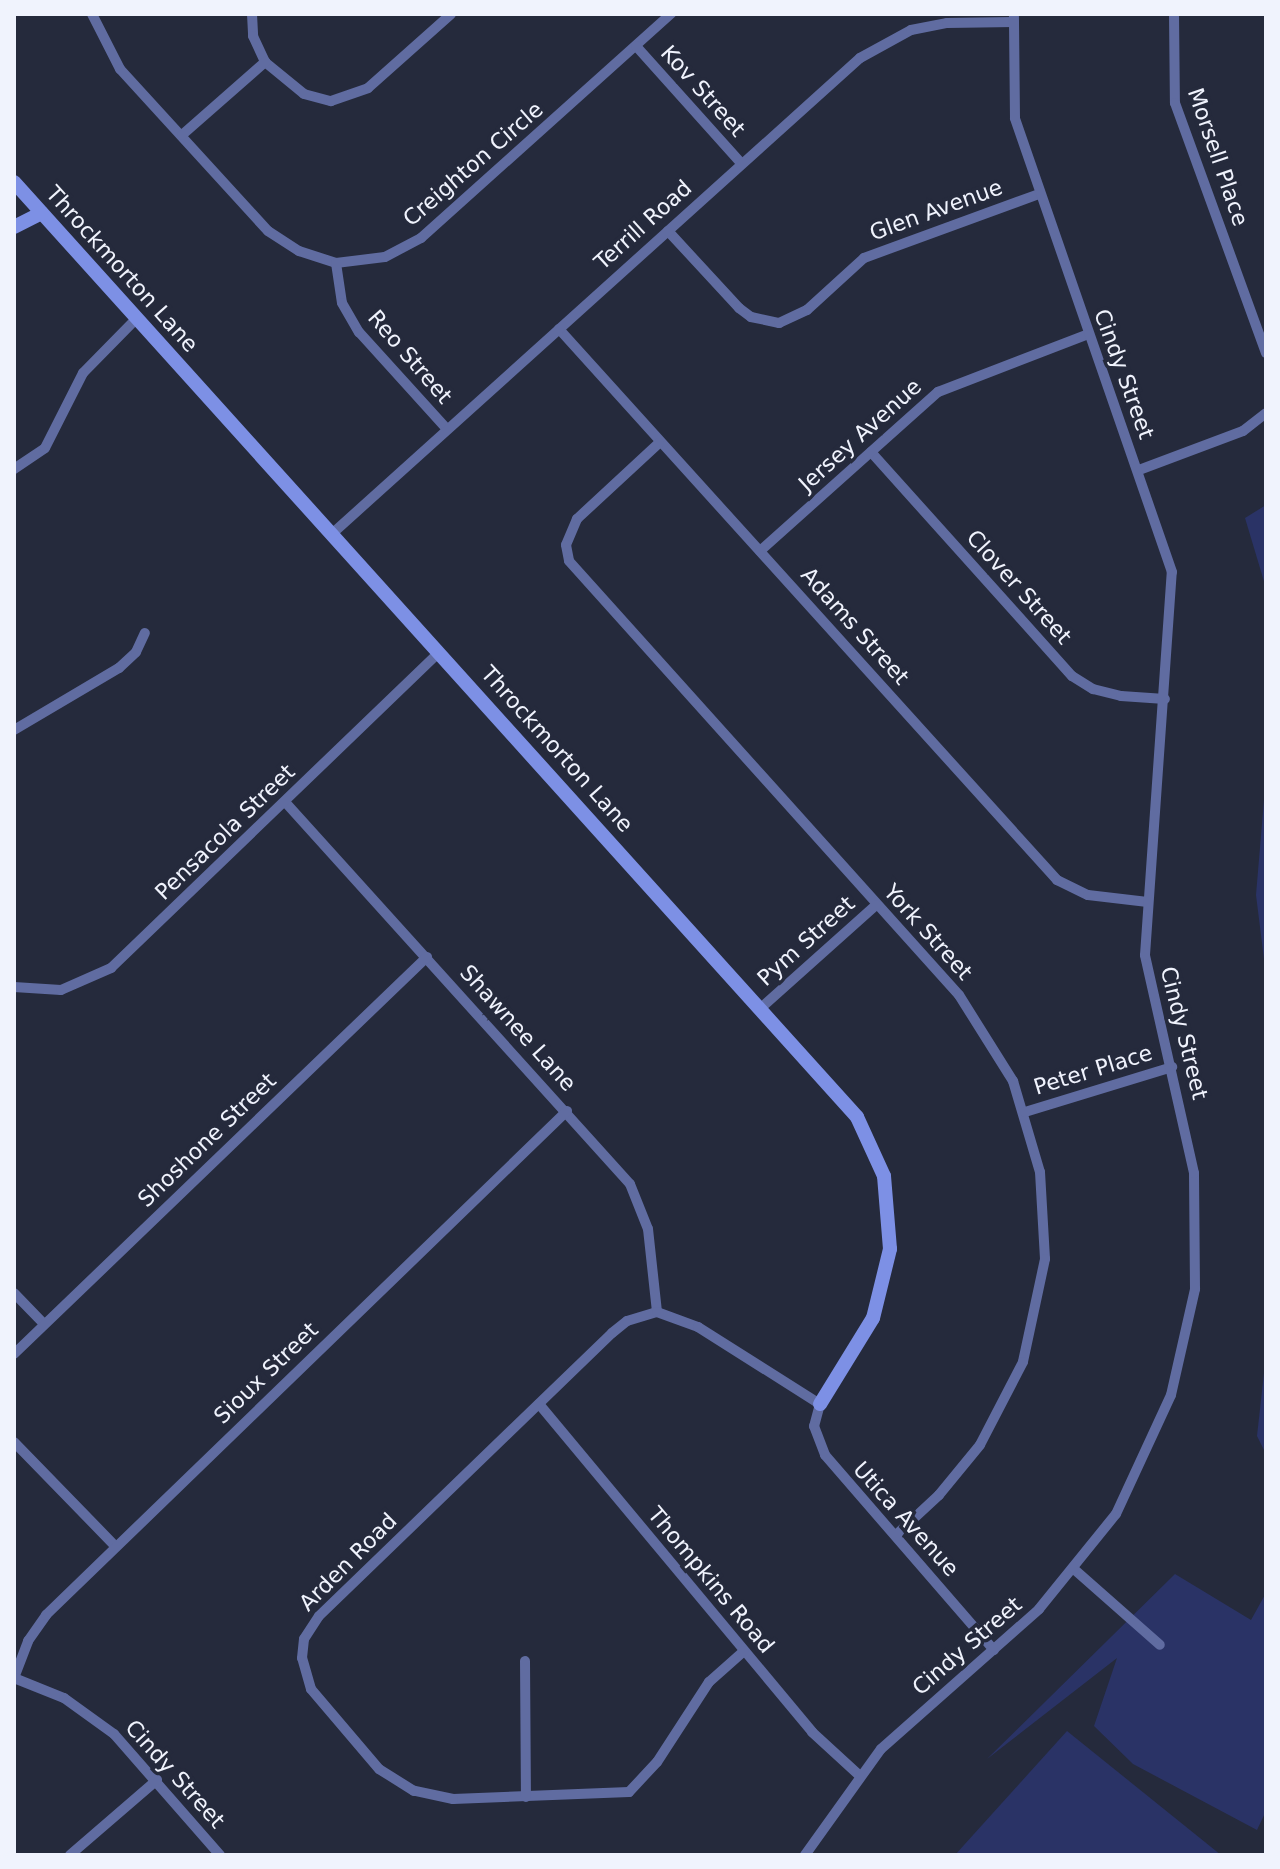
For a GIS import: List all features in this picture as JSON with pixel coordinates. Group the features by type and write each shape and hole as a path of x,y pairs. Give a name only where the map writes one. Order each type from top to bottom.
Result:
{"street":[{"name":"Creighton Circle","path":"92,14 120,69 268,231 299,251 336,263 385,257 421,238 671,14"},
{"path":"252,14 253,36 265,62 304,94 344,99 379,79 451,14"},
{"name":"Morsell Place","path":"1174,14 1175,103 1266,353"},
{"name":"Terrill Road","path":"334,532 833,79 882,44 911,30 947,23 1014,18"},
{"name":"Cindy Street","path":"805,1855 859,1775 908,1723 994,1650 1075,1570 1139,1472 1164,1415 1188,1335 1197,1267 1197,1197 1172,1067 1148,984 1148,902 1172,572 1139,470 1039,194 1011,89 1014,18"},
{"name":"Kov Street","path":"636,46 741,163"},
{"path":"182,135 265,62"},
{"name":"Throckmorton Lane","path":"14,182 334,532 762,1007 857,1117 877,1157 889,1200 890,1249 881,1297 858,1347 820,1404"},
{"name":"Glen Avenue","path":"668,231 739,308 751,317 779,323 807,310 864,258 1039,194"},
{"path":"14,227 42,213"},
{"name":"Reo Street","path":"336,263 342,303 359,332 447,429"},
{"path":"14,469 45,448 83,373 137,318"},
{"name":"Adams Street","path":"559,329 1057,880 1088,895 1148,902"},
{"name":"Jersey Avenue","path":"760,551 938,392 1088,334"},
{"path":"1139,470 1243,431 1266,413"},
{"name":"York Street","path":"659,443 577,519 566,545 569,561 975,1016 1025,1112 1040,1172 1045,1259 1023,1362 980,1445 939,1495 896,1535"},
{"name":"Clover Street","path":"871,452 1072,676 1121,696 1165,699"},
{"path":"14,730 119,668 136,652 145,633"},
{"name":"Pensacola Street","path":"14,987 61,990 94,980 286,803 439,652"},
{"name":"Shawnee Lane","path":"286,803 630,1184 641,1204 657,1312"},
{"name":"Pym Street","path":"762,1007 876,905"},
{"name":"Shoshone Street","path":"14,1354 427,957"},
{"name":"Peter Place","path":"1025,1112 1172,1067"},
{"name":"Sioux Street","path":"14,1678 39,1623 567,1111"},
{"path":"14,1293 44,1324"},
{"path":"657,1312 698,1327 820,1404"},
{"name":"Arden Road","path":"657,1312 627,1321 319,1616 304,1639 302,1658 311,1689 388,1778 440,1798 618,1796 638,1786 709,1682 744,1651"},
{"name":"Thompkins Road","path":"539,1404 812,1732 859,1775"},
{"name":"Utica Avenue","path":"820,1404 814,1426 825,1455 994,1650"},
{"path":"14,1442 116,1547"},
{"path":"1075,1570 1160,1645"},
{"path":"525,1661 526,1797"},
{"name":"Cindy Street","path":"14,1678 52,1691 87,1713 157,1780 220,1855"},
{"path":"70,1855 157,1780"}],"shaded area":[{"path":"1266,505 1266,588 1245,518"},
{"path":"1266,776 1266,975 1256,895"},
{"path":"1266,1355 1266,1454 1257,1436"},
{"path":"1175,1574 1251,1620 1266,1593 1266,1811 1257,1830 1133,1764 1094,1726 1117,1658 987,1759"},
{"path":"1067,1731 1221,1855 955,1855"}]}
